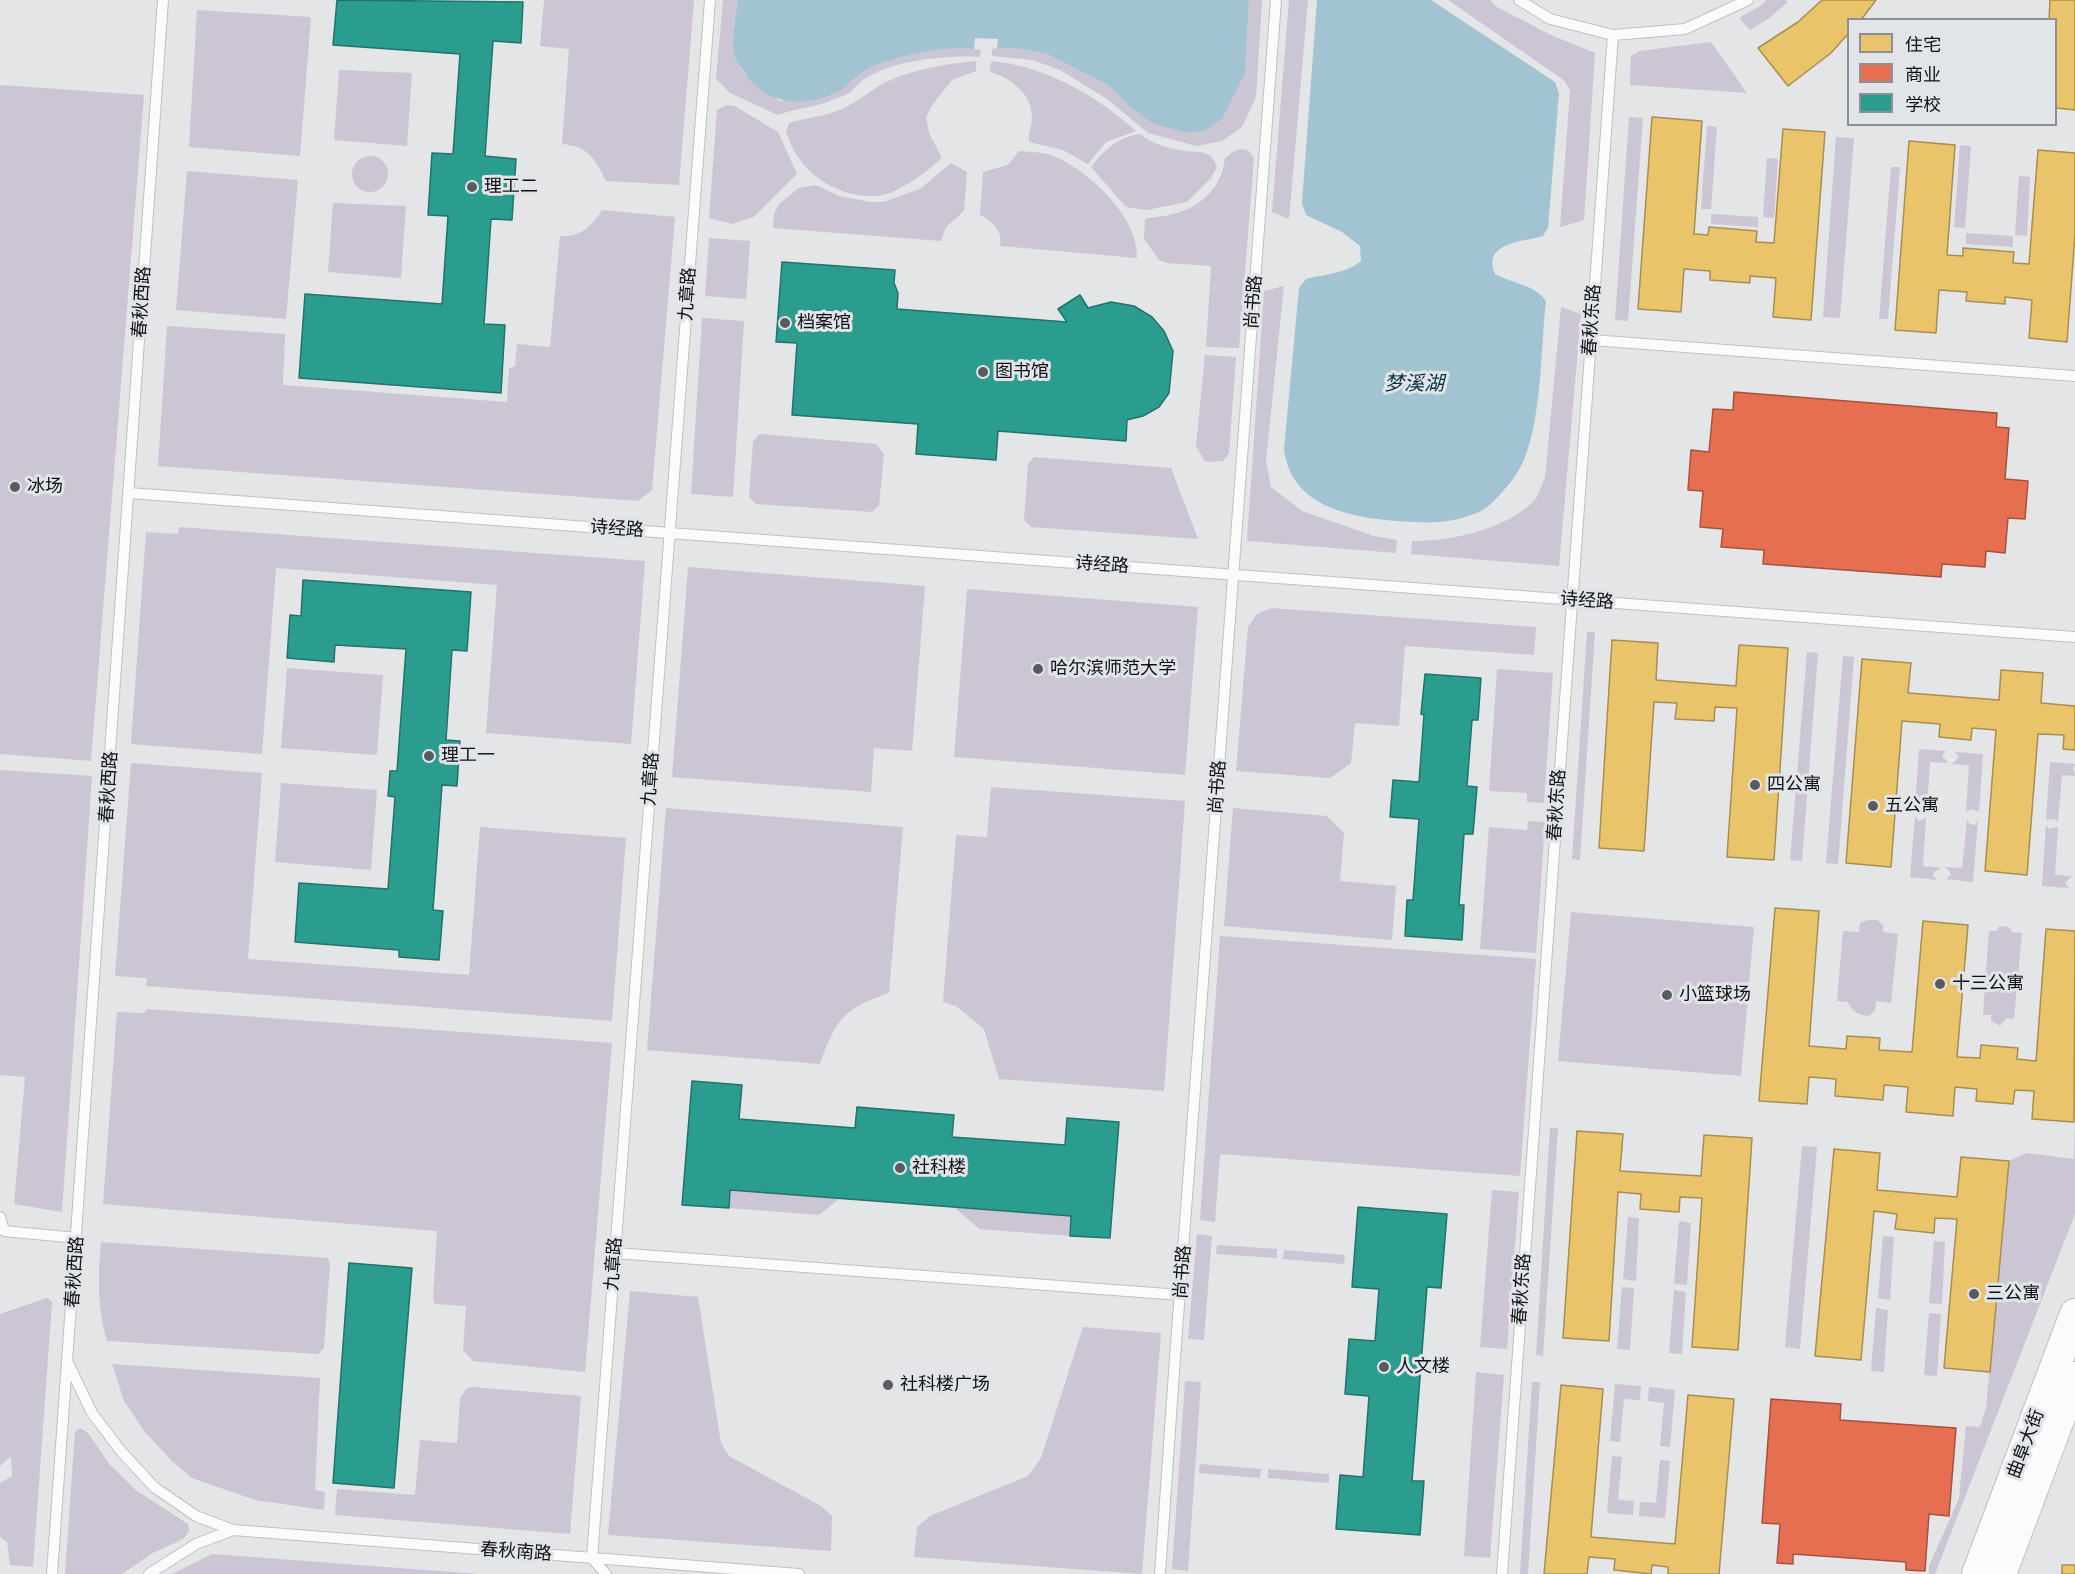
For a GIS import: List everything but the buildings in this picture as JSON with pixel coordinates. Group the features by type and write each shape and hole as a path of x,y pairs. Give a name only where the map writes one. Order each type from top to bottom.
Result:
{"street":[{"name":"曲阜大街","path":"1977,1574 2075,1314"},
{"name":"曲阜大街","path":"2001,1574 2075,1377"}],"lane":[{"name":"春秋西路","path":"52,1574 163,0"},
{"name":"九章路","path":"592,1558 710,0"},
{"name":"尚书路","path":"1161,1574 1276,0"},
{"path":"1519,0 1550,19 1613,35 1685,29 1748,0"},
{"name":"春秋东路","path":"1502,1574 1613,35"},
{"path":"1591,340 2075,376"},
{"name":"诗经路","path":"129,493 2075,637"},
{"path":"0,1217 4,1231 77,1238"},
{"path":"615,1253 1181,1294"},
{"name":"春秋南路","path":"68,1363 92,1413 120,1450 154,1486 196,1516 233,1530 799,1574"},
{"name":"春秋南路","path":"149,1574 196,1544 233,1530"},
{"path":"592,1558 606,1574"}],"shaded area":[{"path":"544,0 694,0 679,185 606,181 590,155 571,145 562,144 569,49 540,46"},
{"path":"723,0 738,0 735,48 743,71 751,81 781,101 841,89 867,69 923,51 968,48 981,50 980,57 936,58 904,63 875,73 845,95 819,105 778,115 730,93 716,79"},
{"path":"1249,0 1262,0 1256,97 1242,127 1222,141 1197,146 1148,133 1107,99 1060,70 1032,60 992,56 992,49 997,48 1024,49 1047,54 1108,85 1129,106 1245,73"},
{"path":"1289,0 1308,0 1289,219 1272,212"},
{"path":"1448,0 1490,0 1497,7 1551,35 1595,53 1584,220 1560,227 1570,91 1565,81"},
{"path":"1767,0 1788,2 1768,19 1750,30 1739,18"},
{"path":"197,10 311,17 300,156 189,147"},
{"path":"1711,42 1747,93 1630,85 1631,56 1640,51"},
{"path":"976,61 976,71 952,80 926,117 929,133 942,158 918,177 892,192 868,196 842,191 809,170 792,147 786,132 789,123 840,110 886,82 918,70"},
{"path":"991,61 1031,69 1069,84 1087,94 1136,131 1106,142 1088,164 1063,150 1029,142 1032,118 1028,101 1013,83 990,72"},
{"path":"339,70 412,73 407,146 334,140"},
{"path":"0,85 144,95 91,761 0,754"},
{"path":"726,105 735,106 778,132 797,174 754,217 732,224 709,218 717,110"},
{"path":"1629,117 1643,118 1628,321 1615,320"},
{"path":"1707,126 1717,127 1711,209 1701,209"},
{"path":"1140,134 1150,141 1168,147 1207,154 1217,167 1211,178 1187,202 1147,210 1126,207 1091,167 1112,145"},
{"path":"1836,137 1854,138 1840,318 1823,317"},
{"path":"1960,145 1971,146 1965,228 1954,227"},
{"path":"1243,149 1249,151 1254,158 1239,348 1206,347 1211,266 1167,263 1159,260 1144,239 1145,219 1183,211 1201,201 1215,187 1225,158 1234,151"},
{"path":"1019,151 1043,153 1056,157 1084,174 1098,186 1110,198 1130,227 1137,258 1000,246 1000,236 996,227 980,215 983,172 1008,165"},
{"path":"370,156 383,161 388,174 383,187 370,192 357,187 352,174 357,161"},
{"path":"1767,158 1778,159 1774,218 1763,217"},
{"path":"951,163 967,172 964,211 946,227 941,241 773,228 774,214 779,204 799,188 816,185 839,196 883,202 920,189"},
{"path":"1891,167 1900,167 1888,319 1879,319"},
{"path":"187,171 298,180 286,319 176,310"},
{"path":"2019,176 2030,177 2027,236 2015,235"},
{"path":"333,203 406,206 401,278 328,272"},
{"path":"602,210 675,217 652,490 638,501 158,466 167,326 285,334 283,385 507,402 509,369 515,366 517,344 550,347 560,236 574,235 585,230"},
{"path":"1711,214 1758,217 1758,227 1711,224"},
{"path":"1966,233 2013,236 2013,247 1966,244"},
{"path":"709,238 750,241 746,299 705,296"},
{"path":"1284,286 1266,461 1271,487 1302,511 1374,536 1397,540 1396,553 1247,541 1264,291"},
{"path":"1561,307 1581,314 1559,566 1411,554 1412,541 1443,539 1475,533 1519,513 1536,498 1545,478"},
{"path":"702,318 744,321 733,497 691,494"},
{"path":"1205,355 1236,357 1229,453 1223,461 1205,462 1196,446"},
{"path":"760,434 876,444 884,454 879,506 872,512 756,504 749,497 753,441"},
{"path":"1034,457 1171,468 1198,539 1031,527 1024,520 1028,464"},
{"path":"179,527 645,561 631,744 486,733 497,585 276,568 262,754 131,744 146,532 178,534"},
{"path":"688,567 925,586 912,751 874,748 871,792 672,777"},
{"path":"967,589 1198,607 1185,775 954,757"},
{"path":"1271,608 1536,627 1534,655 1405,646 1399,726 1355,723 1351,763 1330,778 1236,771 1248,627 1257,614"},
{"path":"1587,632 1595,632 1580,860 1572,859"},
{"path":"1807,652 1818,653 1802,861 1790,860"},
{"path":"1843,656 1854,657 1838,864 1826,863"},
{"path":"287,668 383,675 377,755 281,748"},
{"path":"1497,669 1553,673 1544,803 1527,802 1527,793 1489,791"},
{"path":"1919,749 1946,751 1942,755 1948,763 1930,762 1927,809 1923,806 1915,807"},
{"path":"1955,752 1983,754 1979,812 1971,809 1966,812 1969,765 1952,764 1959,757"},
{"path":"2050,762 2075,764 2073,768 2075,776 2062,775 2058,822 2054,819 2046,820"},
{"path":"131,763 262,773 248,959 469,975 480,827 626,838 612,1021 146,986 147,978 115,976"},
{"path":"0,770 92,776 62,1212 14,1204 25,1077 0,1075"},
{"path":"281,783 377,790 371,870 275,862"},
{"path":"991,787 1185,801 1164,1091 999,1079 984,1029 956,1006 943,1002 956,835 987,837"},
{"path":"666,808 903,827 889,993 861,1005 843,1018 831,1036 820,1064 647,1050"},
{"path":"1233,808 1327,816 1344,833 1340,881 1396,886 1392,940 1224,926"},
{"path":"1915,816 1918,821 1926,818 1923,866 1941,868 1933,875 1937,880 1910,877"},
{"path":"1967,820 1970,824 1975,825 1978,820 1973,882 1946,879 1951,875 1945,867 1962,868"},
{"path":"1528,821 1545,822 1536,953 1480,949 1489,827 1527,830"},
{"path":"2046,825 2049,829 2058,827 2055,875 2072,876 2065,883 2069,888 2042,886"},
{"name":"小篮球场","path":"1571,912 1754,927 1741,1076 1558,1061"},
{"path":"1877,920 1883,925 1883,932 1898,934 1891,1003 1876,1001 1875,1010 1869,1016 1856,1012 1848,1002 1837,1001 1843,931 1859,932 1860,923"},
{"path":"1999,926 2009,927 2012,932 2022,933 2014,1019 2006,1018 2000,1026 1991,1021 1991,1015 1983,1015 1989,931 1997,931"},
{"path":"1220,936 1536,959 1520,1176 1220,1154 1215,1222 1200,1220"},
{"path":"147,1009 612,1043 585,1372 473,1361 463,1350 466,1306 435,1304 433,1299 437,1231 103,1204 117,1012 144,1013"},
{"path":"2075,1119 2075,1214 1935,1574 1929,1574 1929,1566 1959,1498 1966,1426 1980,1427 1986,1408 2009,1161 2026,1153 2074,1159"},
{"path":"1550,1128 1558,1128 1543,1356 1536,1355"},
{"path":"1802,1146 1817,1147 1800,1349 1785,1347"},
{"path":"730,1190 840,1198 819,1215 729,1208"},
{"path":"1492,1190 1519,1192 1507,1349 1480,1347"},
{"path":"954,1207 1071,1216 1070,1236 979,1229"},
{"path":"1628,1217 1639,1218 1636,1281 1623,1279"},
{"path":"1679,1221 1691,1223 1687,1285 1674,1284"},
{"path":"1197,1234 1212,1236 1204,1340 1188,1339"},
{"path":"1883,1236 1894,1237 1890,1300 1878,1298"},
{"path":"1934,1241 1945,1242 1942,1304 1929,1303"},
{"path":"101,1242 328,1258 330,1264 324,1348 318,1354 107,1341 101,1316 99,1292"},
{"path":"1217,1245 1277,1249 1277,1258 1216,1254"},
{"path":"1284,1250 1345,1255 1344,1264 1283,1259"},
{"path":"1622,1287 1634,1288 1630,1350 1617,1349"},
{"path":"1674,1290 1686,1292 1682,1354 1669,1353"},
{"path":"630,1291 698,1297 721,1443 729,1456 821,1506 832,1516 831,1551 608,1535"},
{"path":"47,1298 52,1302 33,1567 10,1565 7,1542 0,1537 0,1483 12,1476 11,1456 0,1466 0,1314"},
{"path":"1876,1308 1888,1310 1884,1372 1871,1371"},
{"path":"1929,1313 1941,1314 1937,1376 1924,1375"},
{"path":"1083,1327 1161,1333 1142,1574 914,1557 917,1527 930,1516 1028,1476 1041,1458"},
{"path":"112,1364 320,1378 315,1490 325,1492 324,1510 255,1500 192,1478 171,1460 145,1432 124,1401"},
{"path":"1476,1372 1504,1375 1490,1558 1464,1556"},
{"path":"1185,1381 1201,1382 1188,1571 1172,1569"},
{"path":"1532,1382 1540,1382 1528,1574 1520,1574"},
{"path":"1615,1384 1641,1386 1640,1400 1624,1399 1620,1442 1610,1441"},
{"path":"1649,1387 1675,1390 1670,1447 1660,1446 1664,1403 1648,1401"},
{"path":"467,1388 581,1396 570,1534 335,1515 337,1489 415,1495 420,1440 457,1443 460,1398"},
{"path":"80,1428 88,1433 110,1465 137,1491 188,1524 189,1531 183,1539 153,1553 122,1574 65,1574 75,1432"},
{"path":"1612,1456 1622,1457 1618,1500 1634,1501 1633,1515 1607,1513"},
{"path":"1660,1460 1670,1461 1665,1518 1639,1516 1640,1502 1656,1503"},
{"path":"1200,1464 1261,1469 1260,1478 1199,1473"},
{"path":"1268,1469 1329,1474 1329,1483 1268,1478"},
{"path":"212,1554 479,1574 172,1574"}],"water":[{"path":"738,0 1249,0 1245,73 1222,119 1204,131 1184,132 1154,124 1129,106 1108,85 1047,54 1024,49 997,48 998,39 975,38 974,49 941,49 920,52 882,63 869,68 847,86 828,96 815,100 788,101 775,98 753,84 736,60 733,38"},
{"name":"梦溪湖","path":"1317,0 1431,0 1555,82 1559,93 1548,228 1543,236 1516,242 1499,249 1494,255 1493,263 1495,274 1536,291 1546,301 1535,419 1523,462 1513,479 1490,505 1470,516 1439,522 1407,522 1359,516 1325,505 1310,496 1298,484 1289,468 1284,449 1299,288 1306,279 1342,271 1361,261 1360,246 1342,232 1306,215 1302,203"}],"place":[{"name":"理工二","path":"472,187"},
{"name":"档案馆","path":"785,323"},
{"name":"图书馆","path":"983,372"},
{"name":"冰场","path":"15,487"},
{"name":"哈尔滨师范大学","path":"1038,669"},
{"name":"理工一","path":"429,756"},
{"name":"四公寓","path":"1755,785"},
{"name":"五公寓","path":"1873,806"},
{"name":"十三公寓","path":"1940,984"},
{"name":"小篮球场","path":"1667,995"},
{"name":"社科楼","path":"900,1168"},
{"name":"三公寓","path":"1974,1294"},
{"name":"人文楼","path":"1384,1367"},
{"name":"社科楼广场","path":"888,1385"}]}
